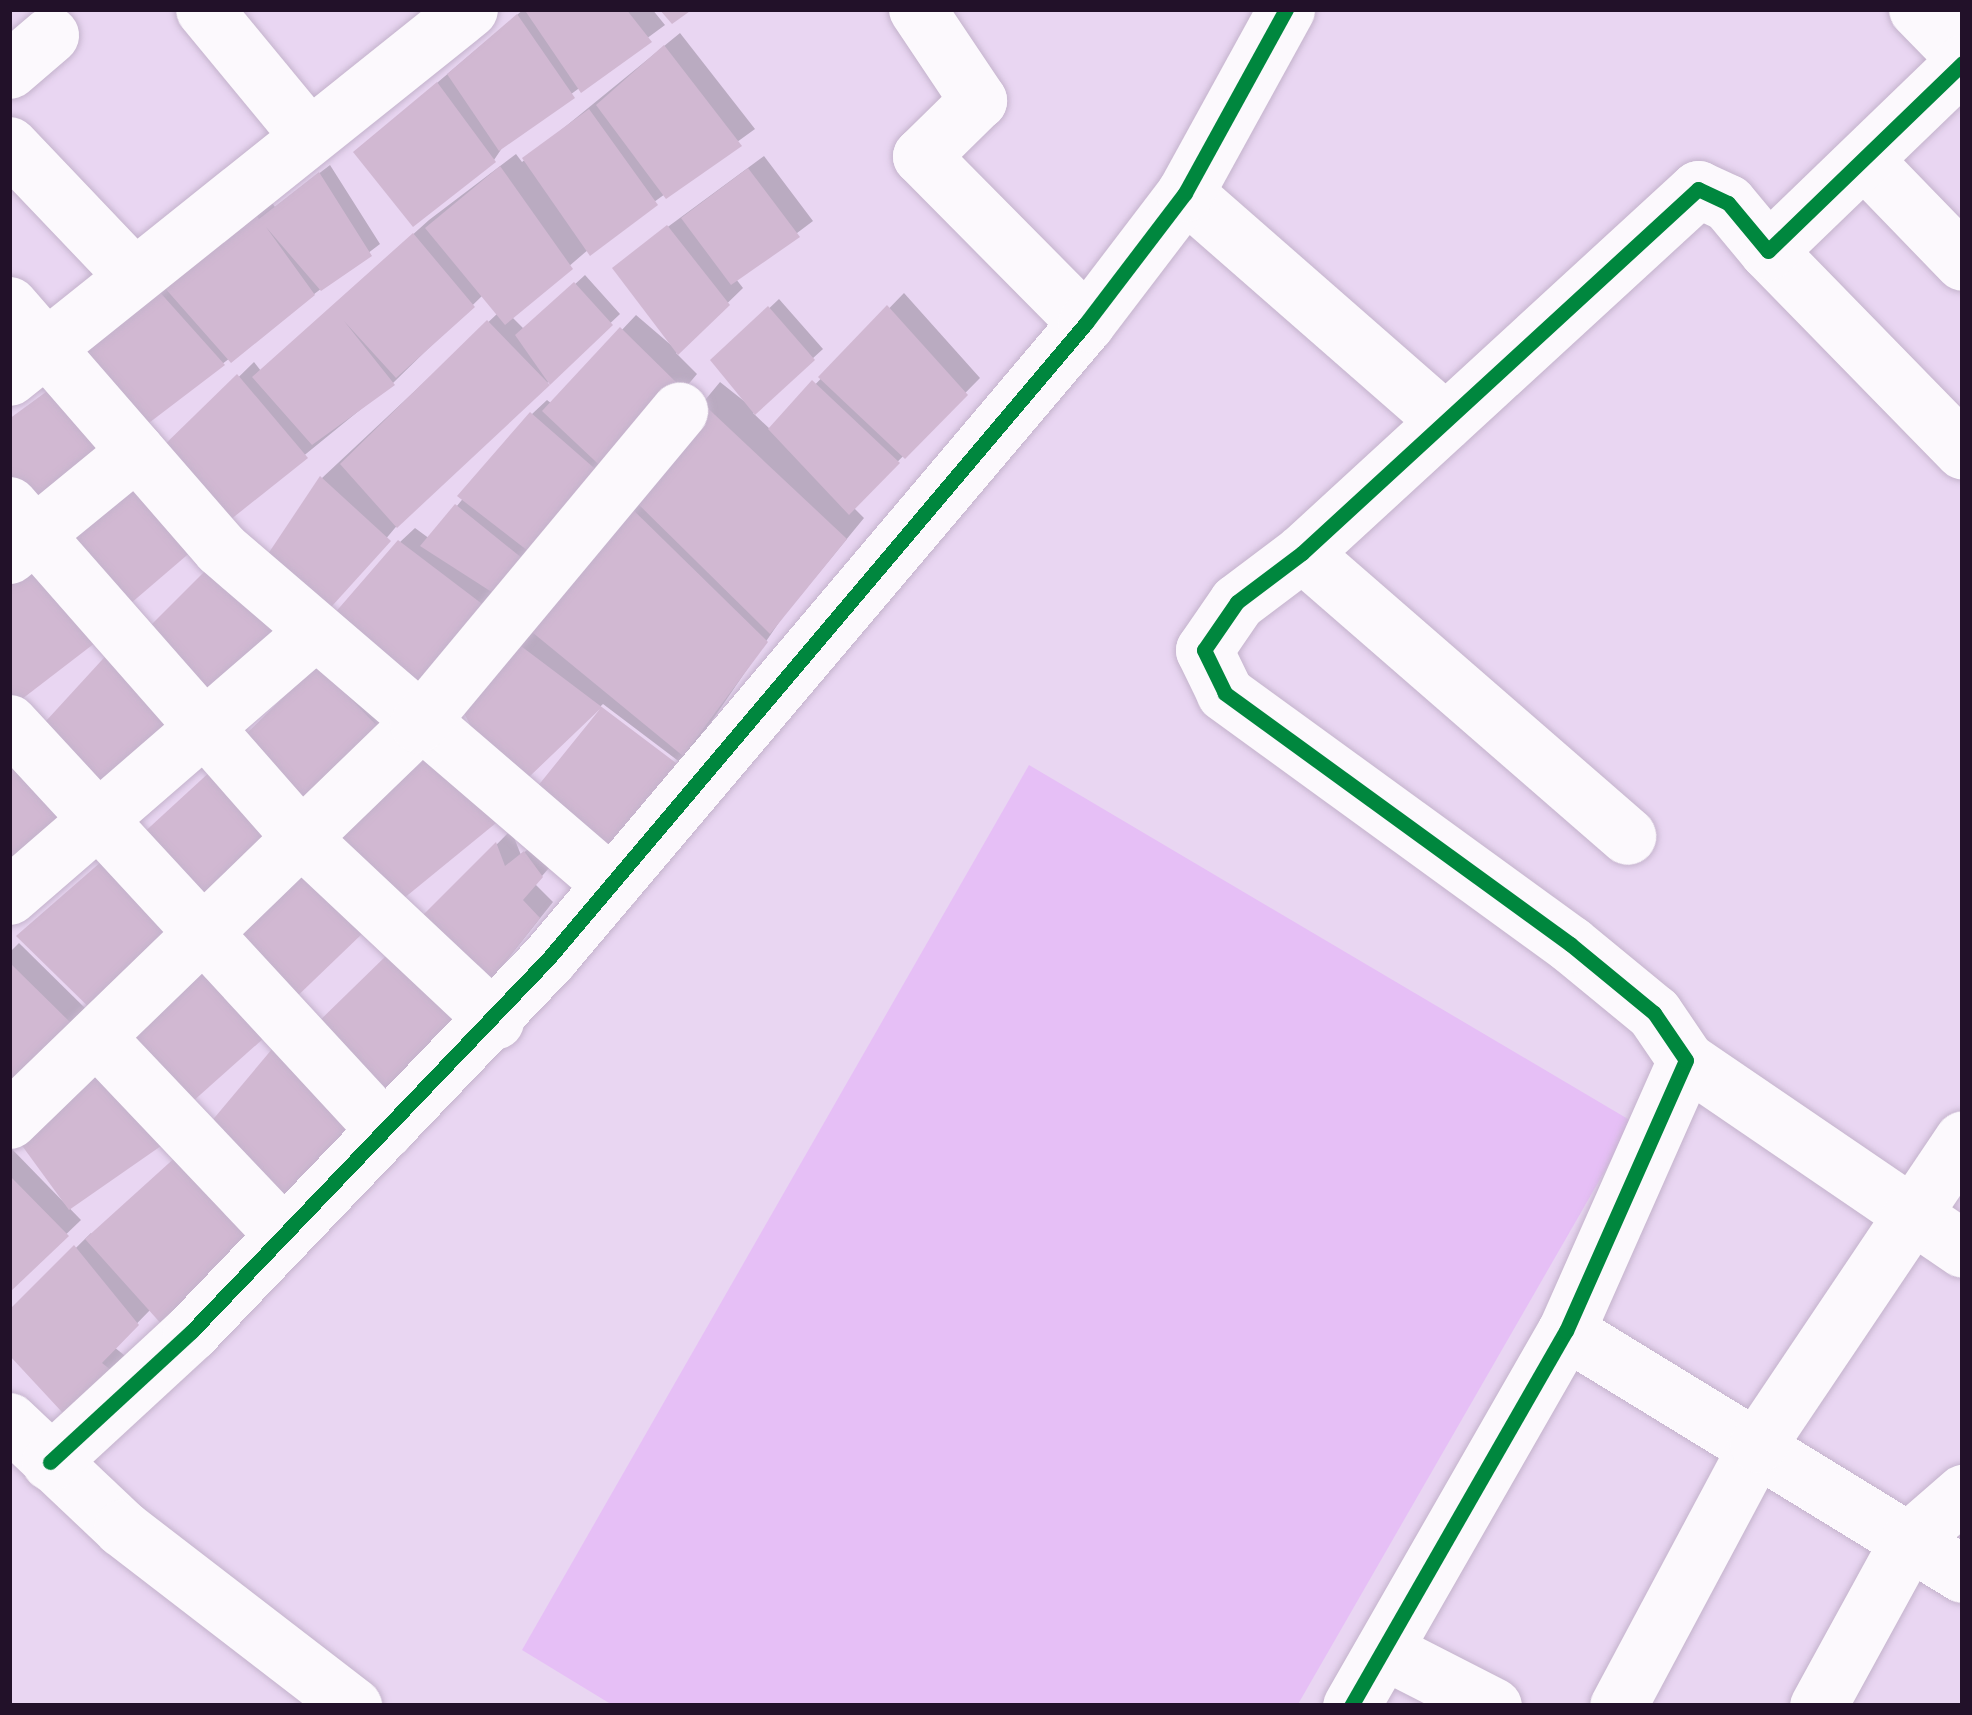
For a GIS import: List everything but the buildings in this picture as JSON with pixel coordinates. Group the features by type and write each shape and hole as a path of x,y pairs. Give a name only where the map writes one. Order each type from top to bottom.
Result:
{"street":[{"path":"204,9 307,134"},
{"path":"29,361 131,273 469,9"},
{"path":"917,9 978,100 921,156 1086,323"},
{"path":"50,1462 191,1332 281,1232 495,1020 611,884 1086,323 1185,193 1286,9"},
{"path":"1768,250 1866,162 1963,60 1917,9"},
{"path":"9,145 131,273"},
{"path":"1866,162 1963,262"},
{"path":"1961,447 1728,203 1711,189 1698,189 1220,622 1204,650 1214,682 1570,944 1654,1012 1686,1060 1963,1249"},
{"path":"1185,193 1444,421"},
{"path":"9,305 29,361 136,451 220,548 418,724 611,884"},
{"path":"9,1120 418,724 679,411"},
{"path":"136,451 18,531 302,839 495,1020"},
{"path":"1301,553 1627,836"},
{"path":"9,896 314,633"},
{"path":"9,723 202,938 385,1130"},
{"path":"96,1037 281,1232"},
{"path":"1351,1706 1387,1652 1566,1331 1686,1060"},
{"path":"1618,1706 1758,1444 1916,1217 1963,1139"},
{"path":"1566,1331 1758,1444 1963,1574"},
{"path":"9,1421 122,1528 353,1706"},
{"path":"1818,1706 1909,1540 1963,1493"},
{"path":"1387,1652 1493,1706"}],"shaded area":[{"path":"1029,765 1633,1122 1297,1706 614,1706 522,1650"}],"cycle path":[{"path":"50,1462 191,1332 548,959 1086,323 1185,193 1286,9"},
{"path":"1351,1706 1566,1331 1686,1060 1654,1013 1570,944 1225,693 1204,650 1237,602 1302,553 1698,189 1728,203 1768,251 1963,63"}]}
